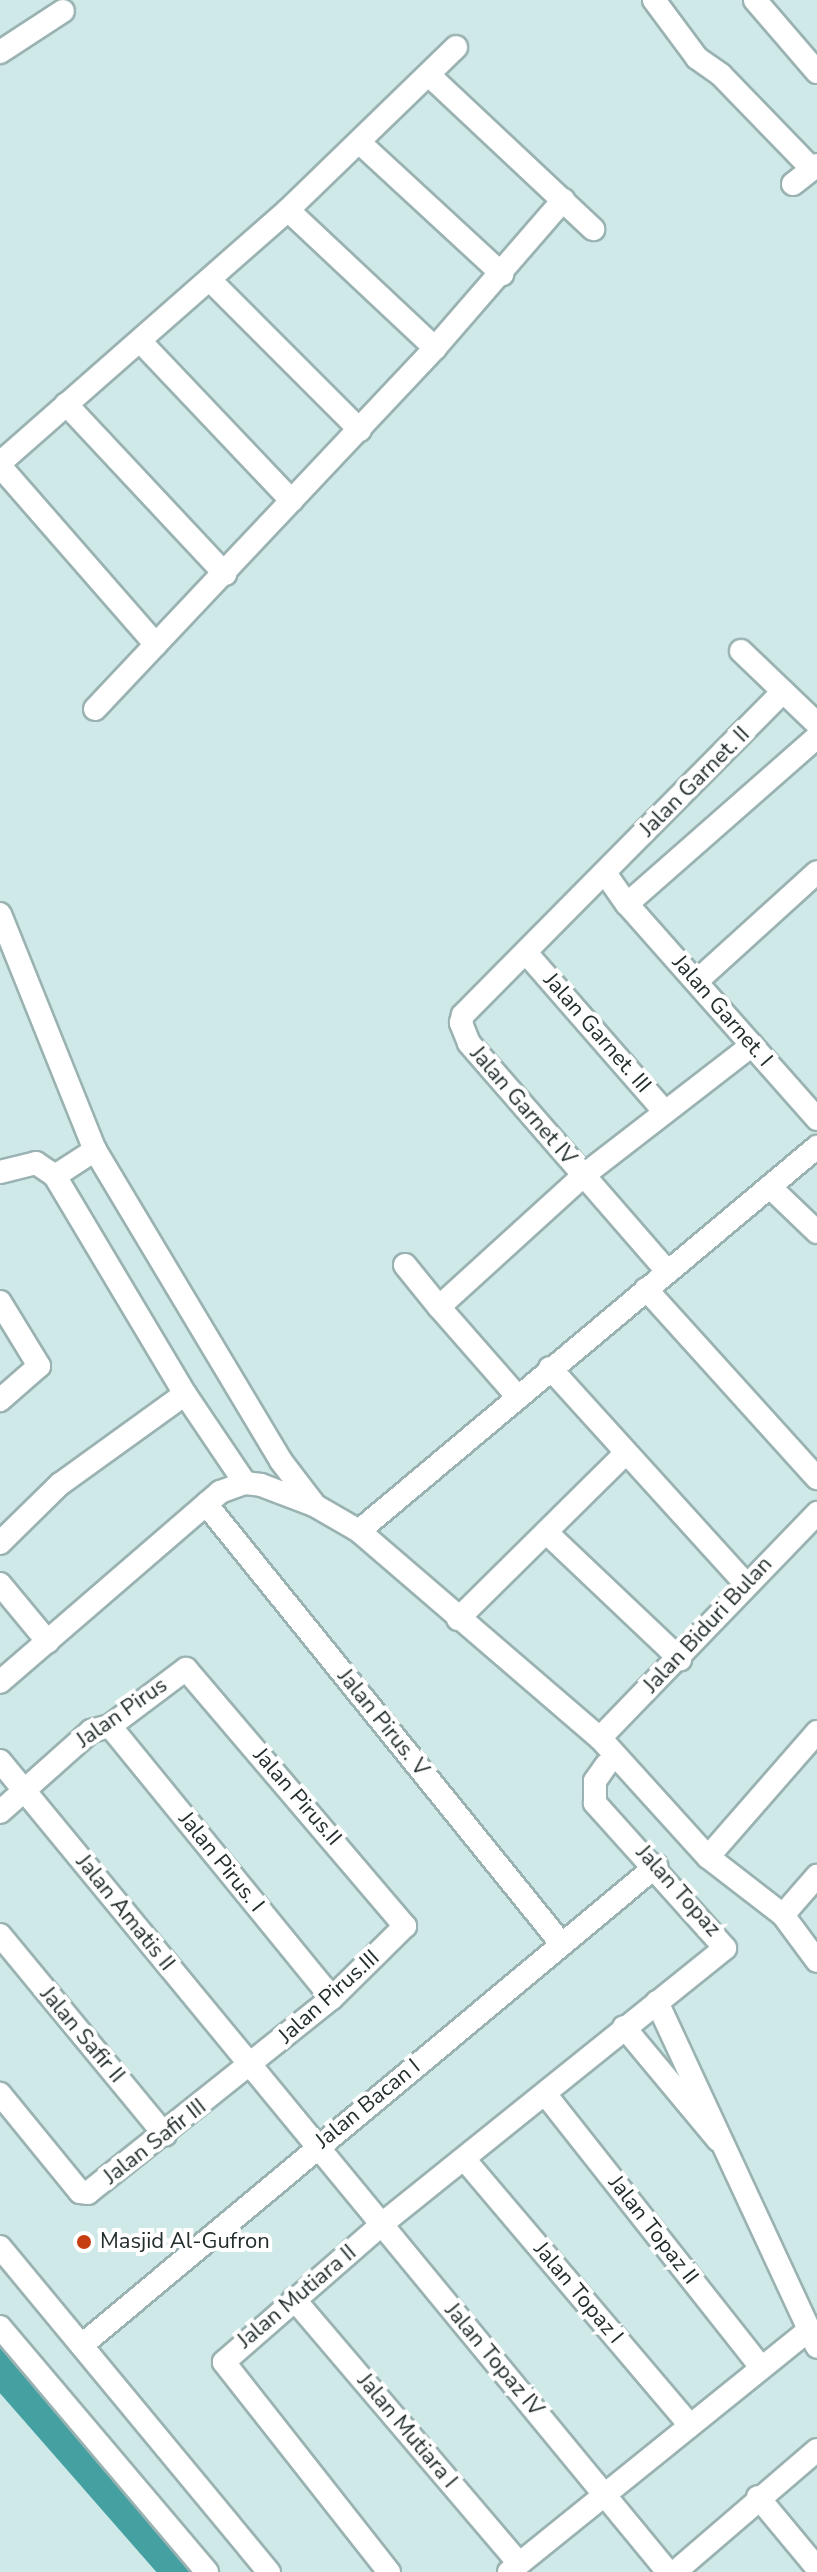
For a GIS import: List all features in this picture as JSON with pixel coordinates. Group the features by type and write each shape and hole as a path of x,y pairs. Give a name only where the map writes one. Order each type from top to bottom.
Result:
{"street":[{"path":"654,0 697,58 721,75 814,167 793,184"},
{"path":"755,0 817,72"},
{"path":"0,52 63,11"},
{"path":"156,645 0,465 288,210 430,76 456,47"},
{"path":"430,76 593,229"},
{"path":"359,142 502,274"},
{"path":"95,709 360,430 502,274 563,200"},
{"path":"288,210 435,348"},
{"path":"210,280 360,430"},
{"path":"141,342 292,501"},
{"path":"66,404 225,574"},
{"path":"741,651 817,724"},
{"name":"Jalan Garnet. II","path":"605,873 783,692"},
{"path":"627,904 817,737"},
{"path":"697,981 817,872"},
{"name":"Jalan Garnet. I","path":"605,873 627,904 817,1119"},
{"name":"Jalan Garnet IV","path":"605,873 528,955 463,1015 462,1033 667,1271"},
{"path":"0,914 95,1150 281,1461 314,1505"},
{"name":"Jalan Garnet. III","path":"528,955 665,1112"},
{"path":"439,1307 584,1175 752,1045"},
{"path":"359,1531 817,1147"},
{"path":"55,1176 95,1150"},
{"path":"10,1168 36,1163 55,1176 185,1394 245,1483"},
{"path":"770,1187 817,1232"},
{"path":"405,1265 517,1396"},
{"path":"646,1289 817,1478"},
{"path":"0,1302 39,1366 0,1400"},
{"path":"550,1368 746,1584"},
{"path":"0,1543 60,1484 185,1394"},
{"path":"458,1619 626,1453"},
{"path":"0,1682 220,1492 245,1483 314,1505 359,1531 606,1753 708,1857 783,1915 817,1961"},
{"name":"Jalan Pirus. V","path":"206,1504 560,1942"},
{"name":"Jalan Biduri Bulan","path":"606,1753 680,1659 746,1584 817,1513"},
{"path":"546,1532 680,1659"},
{"path":"0,1584 48,1642"},
{"name":"Jalan Pirus","path":"25,1791 91,1731 110,1726 186,1669"},
{"name":"Jalan Pirus.II","path":"186,1669 405,1926"},
{"name":"Jalan Pirus. I","path":"110,1726 332,1998"},
{"path":"708,1857 817,1732"},
{"name":"Jalan Topaz","path":"382,2224 725,1948 656,1866 595,1803 595,1781 606,1753"},
{"name":"Jalan Amatis II","path":"0,1761 251,2066"},
{"path":"0,1812 25,1791"},
{"name":"Jalan Bacan I","path":"82,2345 560,1942 656,1866"},
{"path":"783,1915 817,1876"},
{"name":"Jalan Pirus.III","path":"251,2066 332,1998 405,1926"},
{"name":"Jalan Safir II","path":"0,1935 165,2135"},
{"path":"657,2002 715,2119 719,2141"},
{"path":"514,2568 760,2366 813,2338 719,2141 624,2027"},
{"path":"251,2066 382,2224"},
{"name":"Jalan Safir III","path":"0,2094 80,2192 89,2192 251,2066"},
{"name":"Jalan Topaz II","path":"546,2095 760,2366"},
{"name":"Jalan Topaz I","path":"465,2160 690,2425"},
{"name":"Jalan Mutiara II","path":"382,2224 227,2356 225,2368 389,2572"},
{"name":"Jalan Topaz IV","path":"382,2224 668,2572"},
{"path":"0,2247 269,2572"},
{"name":"Jalan Mutiara I","path":"294,2299 514,2568"},
{"path":"0,2327 207,2572"},
{"path":"675,2572 758,2497 817,2450"},
{"path":"758,2497 817,2568"}],"shaded area":[{"path":"0,2327 207,2572 183,2572 0,2363"}],"waterway":[{"path":"0,2363 183,2572"}],"place":[{"name":"Masjid Al-Gufron","path":"84,2242"}]}
